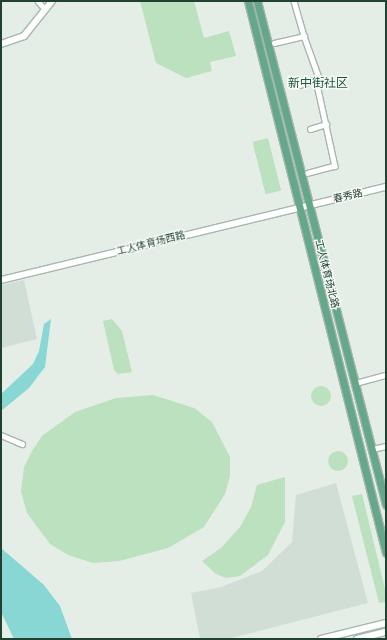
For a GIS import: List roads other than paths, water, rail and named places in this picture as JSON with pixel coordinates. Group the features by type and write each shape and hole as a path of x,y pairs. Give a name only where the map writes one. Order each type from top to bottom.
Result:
{"main road":[{"name":"工人体育场北路","path":"248,1 386,553"},
{"name":"工人体育场北路","path":"257,1 386,504"}],"street":[{"path":"38,1 44,8"},
{"path":"1,44 24,36 44,8 52,1"},
{"path":"294,1 304,36 319,78 318,89 335,166 308,173"},
{"path":"274,43 304,36"},
{"path":"300,85 319,78"},
{"path":"310,129 326,124"},
{"name":"春秀路","path":"300,206 386,187"},
{"name":"工人体育场西路","path":"1,280 300,206"},
{"path":"359,382 386,374"},
{"path":"1,435 22,444"},
{"path":"372,449 386,446"},
{"path":"320,639 386,623"},
{"path":"357,639 386,632"}],"water":[{"path":"51,319 45,367 29,388 1,411 1,394 33,364 39,351 44,324"},
{"path":"1,548 44,585 60,606 72,639 14,639 1,612"}],"district":[{"name":"新中街社区","path":"318,83"}]}
